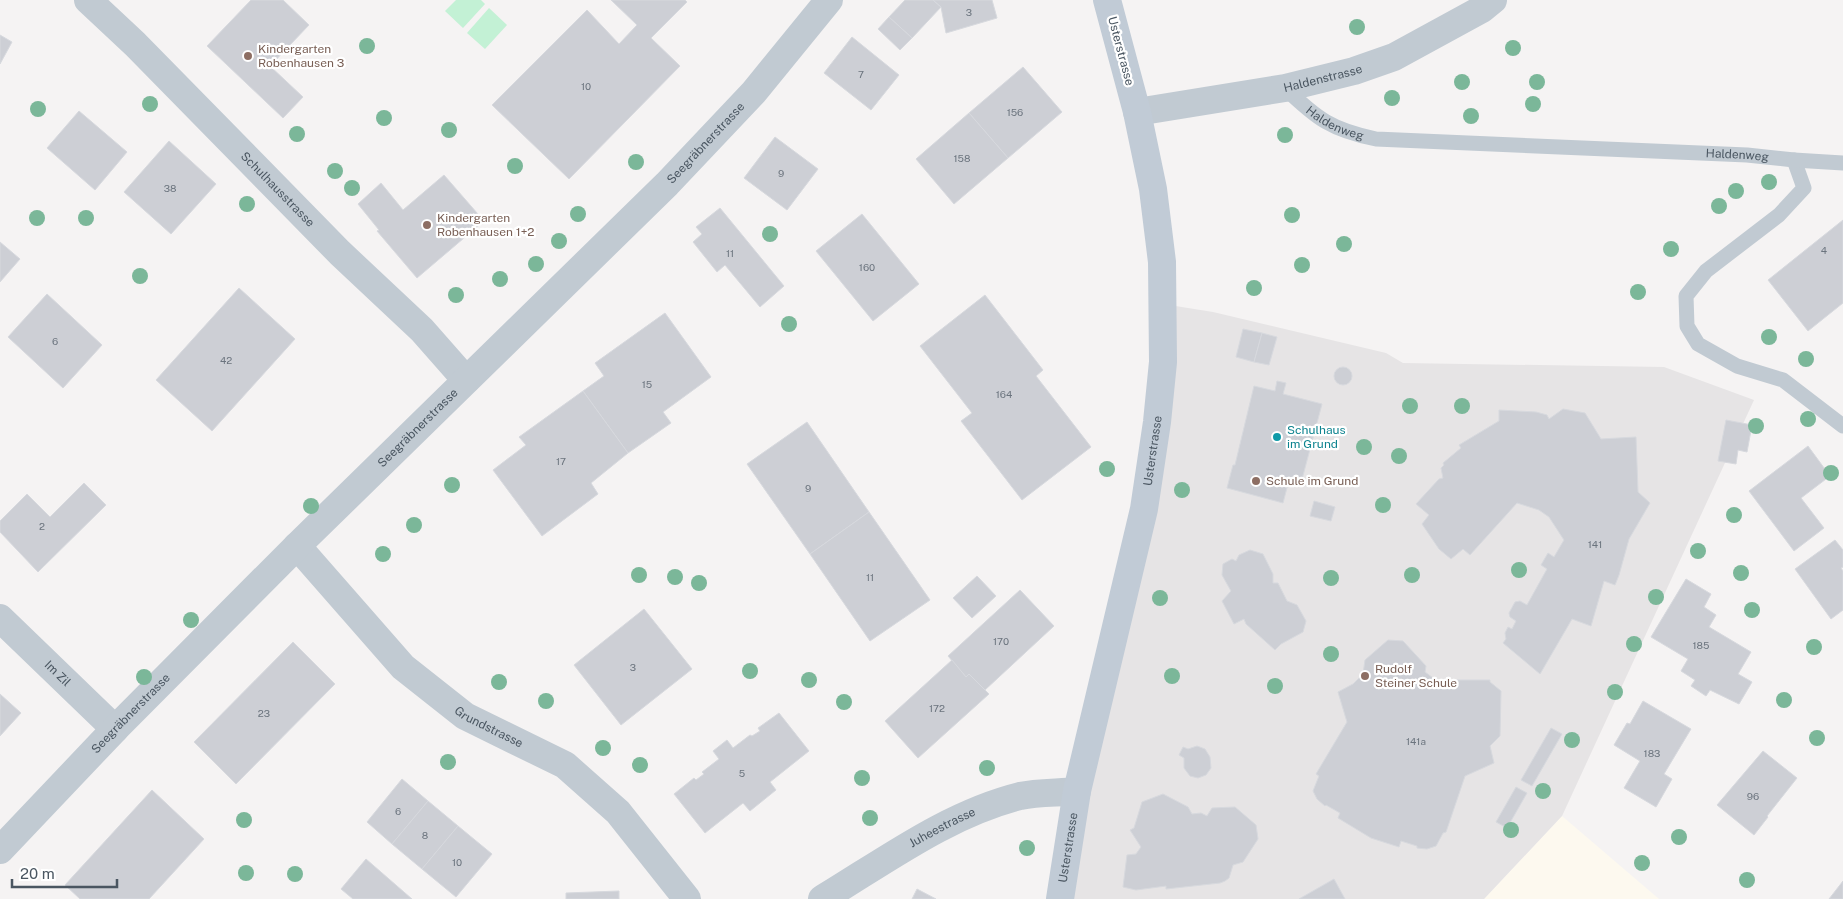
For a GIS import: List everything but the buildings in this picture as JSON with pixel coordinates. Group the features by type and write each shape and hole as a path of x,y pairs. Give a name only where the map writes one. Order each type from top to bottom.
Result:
{"main road":[{"name":"Usterstrasse","path":"1060,899 1077,791 1144,509 1157,422 1163,362 1162,262 1152,189 1137,112 1107,0"}],"street":[{"name":"Schulhausstrasse","path":"88,0 141,51 340,253 422,330 466,380"},
{"name":"Seegräbnerstrasse","path":"0,850 115,729 298,546 719,131 754,92 829,0"},
{"name":"Haldenstrasse","path":"1137,112 1285,88 1354,71 1394,57 1482,10 1493,0"},
{"name":"Grundstrasse","path":"298,546 403,668 465,716 565,765 618,812 687,899"},
{"name":"Im Zil","path":"0,618 115,729"},
{"name":"Juheestrasse","path":"822,899 940,827 995,804 1022,796 1077,791"}],"lane":[{"name":"Haldenweg","path":"1285,88 1307,109 1328,124 1352,134 1376,138 1747,155 1843,163"},
{"path":"1794,160 1804,188 1779,215 1706,271 1686,296 1687,326 1698,344 1737,366 1783,380 1843,426"}],"shaded area":[{"name":"Rudolf Steiner Schule","path":"1163,304 1213,312 1386,353 1403,363 1664,367 1754,400 1562,816 1484,899 1060,899 1133,554"},
{"path":"1562,816 1659,899 1484,899"}],"green space":[{"path":"456,0 481,0 485,4 463,28 445,11"},
{"path":"489,8 507,25 485,49 467,33"}],"place":[{"name":"Kindergarten Robenhausen 3","path":"248,56"},
{"name":"Kindergarten Robenhausen 1+2","path":"427,225"},
{"name":"Schulhaus im Grund","path":"1277,437"},
{"name":"Schule im Grund","path":"1256,481"},
{"name":"Rudolf Steiner Schule","path":"1365,676"}]}
